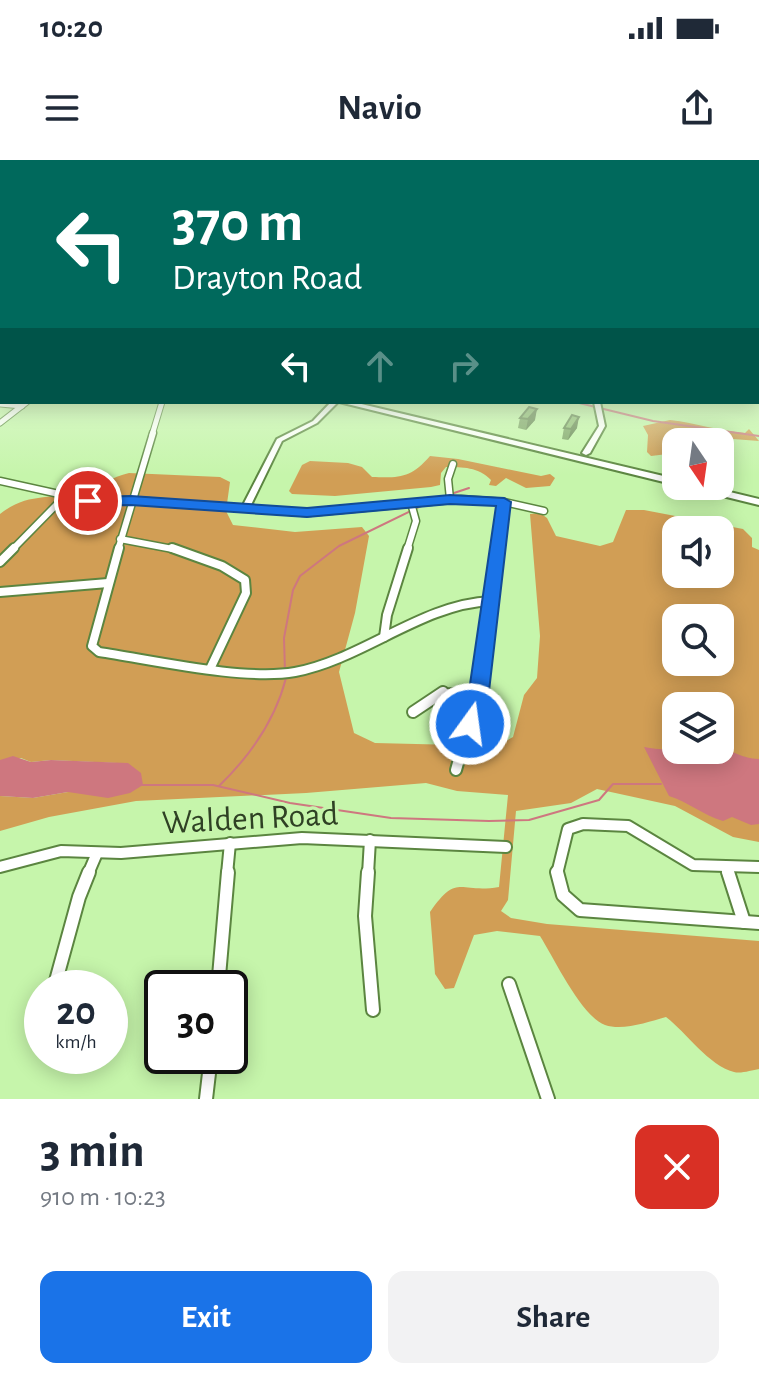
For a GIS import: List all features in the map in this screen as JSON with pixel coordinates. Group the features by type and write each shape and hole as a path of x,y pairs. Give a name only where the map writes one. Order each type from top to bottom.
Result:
{"main road":[{"path":"352,404 662,476"},
{"path":"378,404 662,474"},
{"path":"477,433 575,454 586,453"},
{"path":"734,489 759,495"},
{"path":"734,496 759,502"}],"street":[{"path":"0,404 24,404"},
{"path":"0,423 24,404"},
{"path":"161,404 92,638 94,649 106,655 210,669 255,674 294,672 330,662 465,602 491,601"},
{"path":"245,509 279,440 315,422 333,404"},
{"path":"586,453 602,426 597,404"},
{"path":"450,499 448,479 453,464"},
{"path":"0,481 95,502 131,500 318,513 450,499 504,502 544,511"},
{"path":"0,562 65,496"},
{"path":"456,770 479,691 504,502"},
{"path":"384,637 387,615 416,521 411,503"},
{"path":"120,539 151,541 233,571 243,578 246,593 210,669"},
{"path":"0,592 108,583"},
{"path":"413,712 444,691 479,691"},
{"path":"759,867 693,865 628,826 583,824 568,829 562,842 558,892 568,904 580,910 759,923"},
{"name":"Walden Road","path":"0,867 61,851 97,853 302,838 506,847"},
{"path":"370,840 365,916 373,1010"},
{"path":"219,970 230,843"},
{"path":"59,970 79,897 97,853"},
{"path":"726,867 744,922"},
{"path":"509,984 548,1099"},
{"path":"206,1099 209,1074"}],"shaded area":[{"path":"670,420 714,428 662,428 662,455 651,456 647,452 648,435 643,426"},
{"path":"749,429 759,441 734,439 734,432 745,433"},
{"path":"430,456 541,476 550,474 555,478 550,486 526,488 506,478 496,486 489,485 491,480 476,470 446,467 441,473 440,485 431,487 335,496 292,494 289,491 302,465 310,461 348,463 362,467 372,477 390,477 411,473"},
{"path":"129,473 220,477 230,482 226,511 233,525 295,532 362,527 369,536 355,613 339,672 354,733 375,743 497,746 513,737 524,695 537,678 540,636 530,514 540,513 547,518 556,536 600,546 613,542 626,510 675,516 662,516 662,588 734,588 734,527 743,529 752,538 752,547 759,550 759,842 733,837 675,806 597,789 571,803 516,811 508,900 501,911 511,918 547,924 759,941 759,1069 737,1072 725,1069 666,1017 636,1025 605,1025 578,999 540,936 497,931 474,935 454,988 445,989 435,974 430,912 454,888 499,887 508,795 457,791 426,783 306,793 136,801 49,817 0,831 0,796 33,798 68,792 117,763 31,762 21,758 0,762 0,514 31,499 83,491"},
{"path":"644,747 662,749 662,764 734,764 734,753 759,759 759,824 751,825 732,817 723,821 669,796"},
{"path":"13,756 31,762 128,763 141,773 143,785 130,793 108,798 68,792 33,798 0,796 0,760"}],"building":[{"path":"529,407 537,409 528,419 520,418"},
{"path":"572,415 579,417 571,429 564,428"}],"waterway":[{"path":"583,404 653,421 759,436"},
{"path":"439,498 469,488"},
{"path":"285,672 284,638 293,590 300,576 339,546 423,505"},
{"path":"219,786 260,736 275,709 286,678"},
{"path":"141,785 213,785 290,803 391,818 489,821 529,820 599,800 613,784 661,784"}],"route":[{"path":"88,501 131,500 307,513 450,499 504,502 479,691 470,724"}]}
